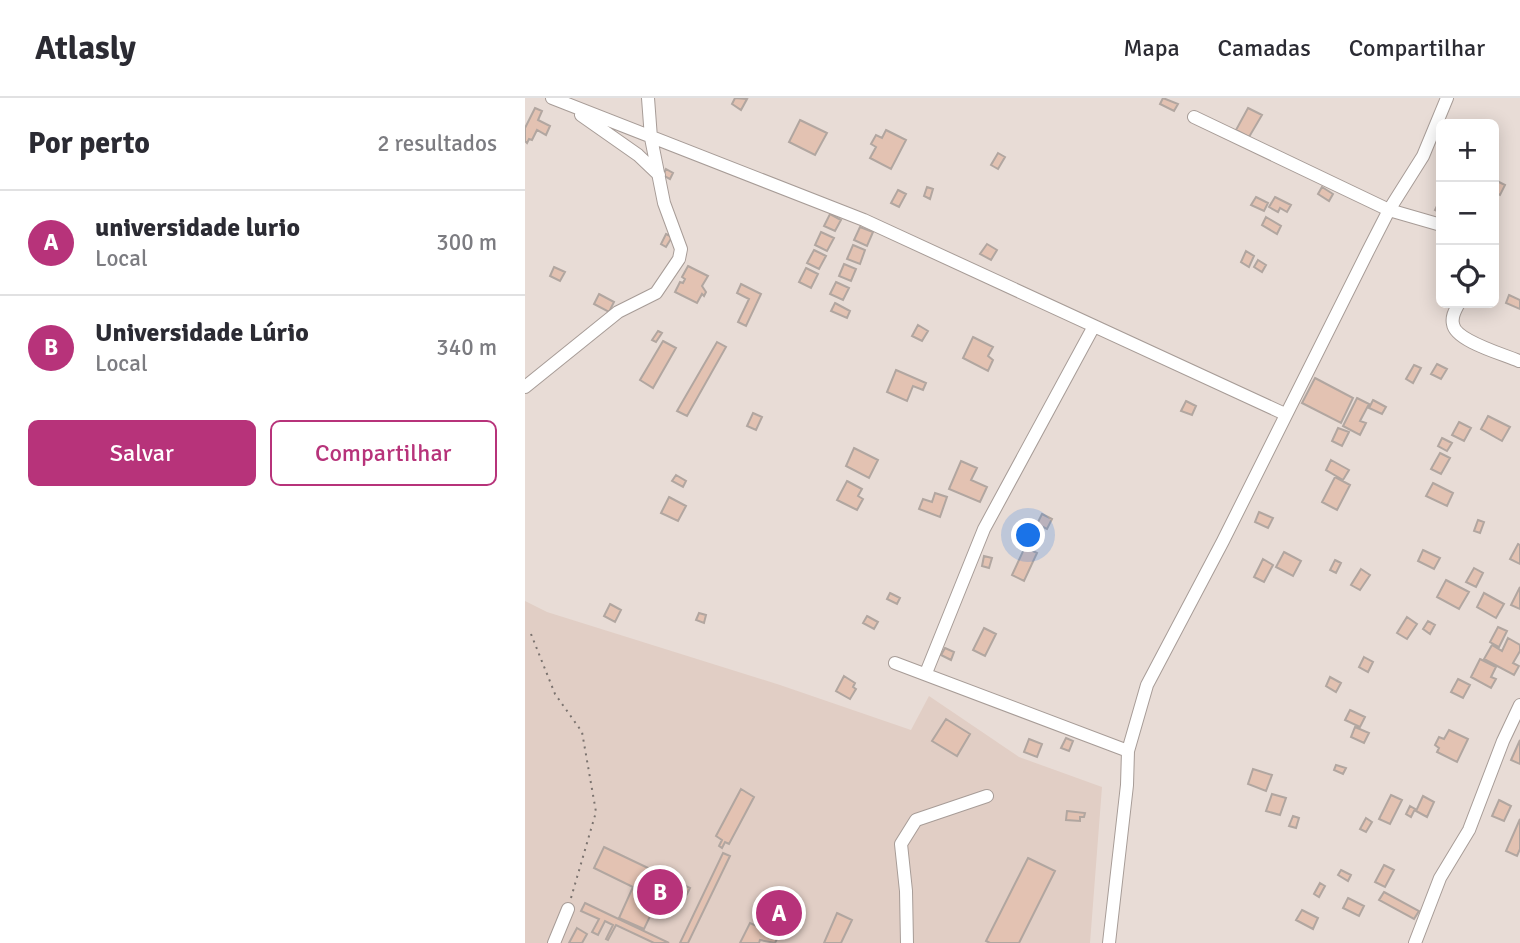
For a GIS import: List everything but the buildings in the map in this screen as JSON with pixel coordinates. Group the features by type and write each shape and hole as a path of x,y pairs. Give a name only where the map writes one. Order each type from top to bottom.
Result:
{"street":[{"path":"525,387 618,312 656,293 673,270 681,249 669,218 659,175 651,138 648,98"},
{"path":"1108,943 1127,785 1128,751 1147,685 1223,541 1389,210 1423,156 1447,98"},
{"path":"558,100 864,220 1285,414"},
{"path":"558,100 638,155 659,175"},
{"path":"1193,117 1389,210 1436,224"},
{"path":"1457,308 1452,321 1454,329 1462,337 1519,361"},
{"path":"926,673 984,529 1094,326"},
{"path":"895,663 1128,751"},
{"path":"1415,943 1440,878 1469,830 1503,741 1520,705"},
{"path":"907,943 906,891 901,844 916,820 987,796"},
{"path":"554,943 568,909"}],"path":[{"path":"531,634 555,694 582,732 596,812 568,909"}],"shaded area":[{"path":"525,601 547,612 780,685 911,730 929,696 1019,757 1102,787 1090,943 525,943"}],"place":[{"name":"Universidade Lúrio","path":"660,892"},
{"name":"universidade lurio","path":"779,913"}]}
